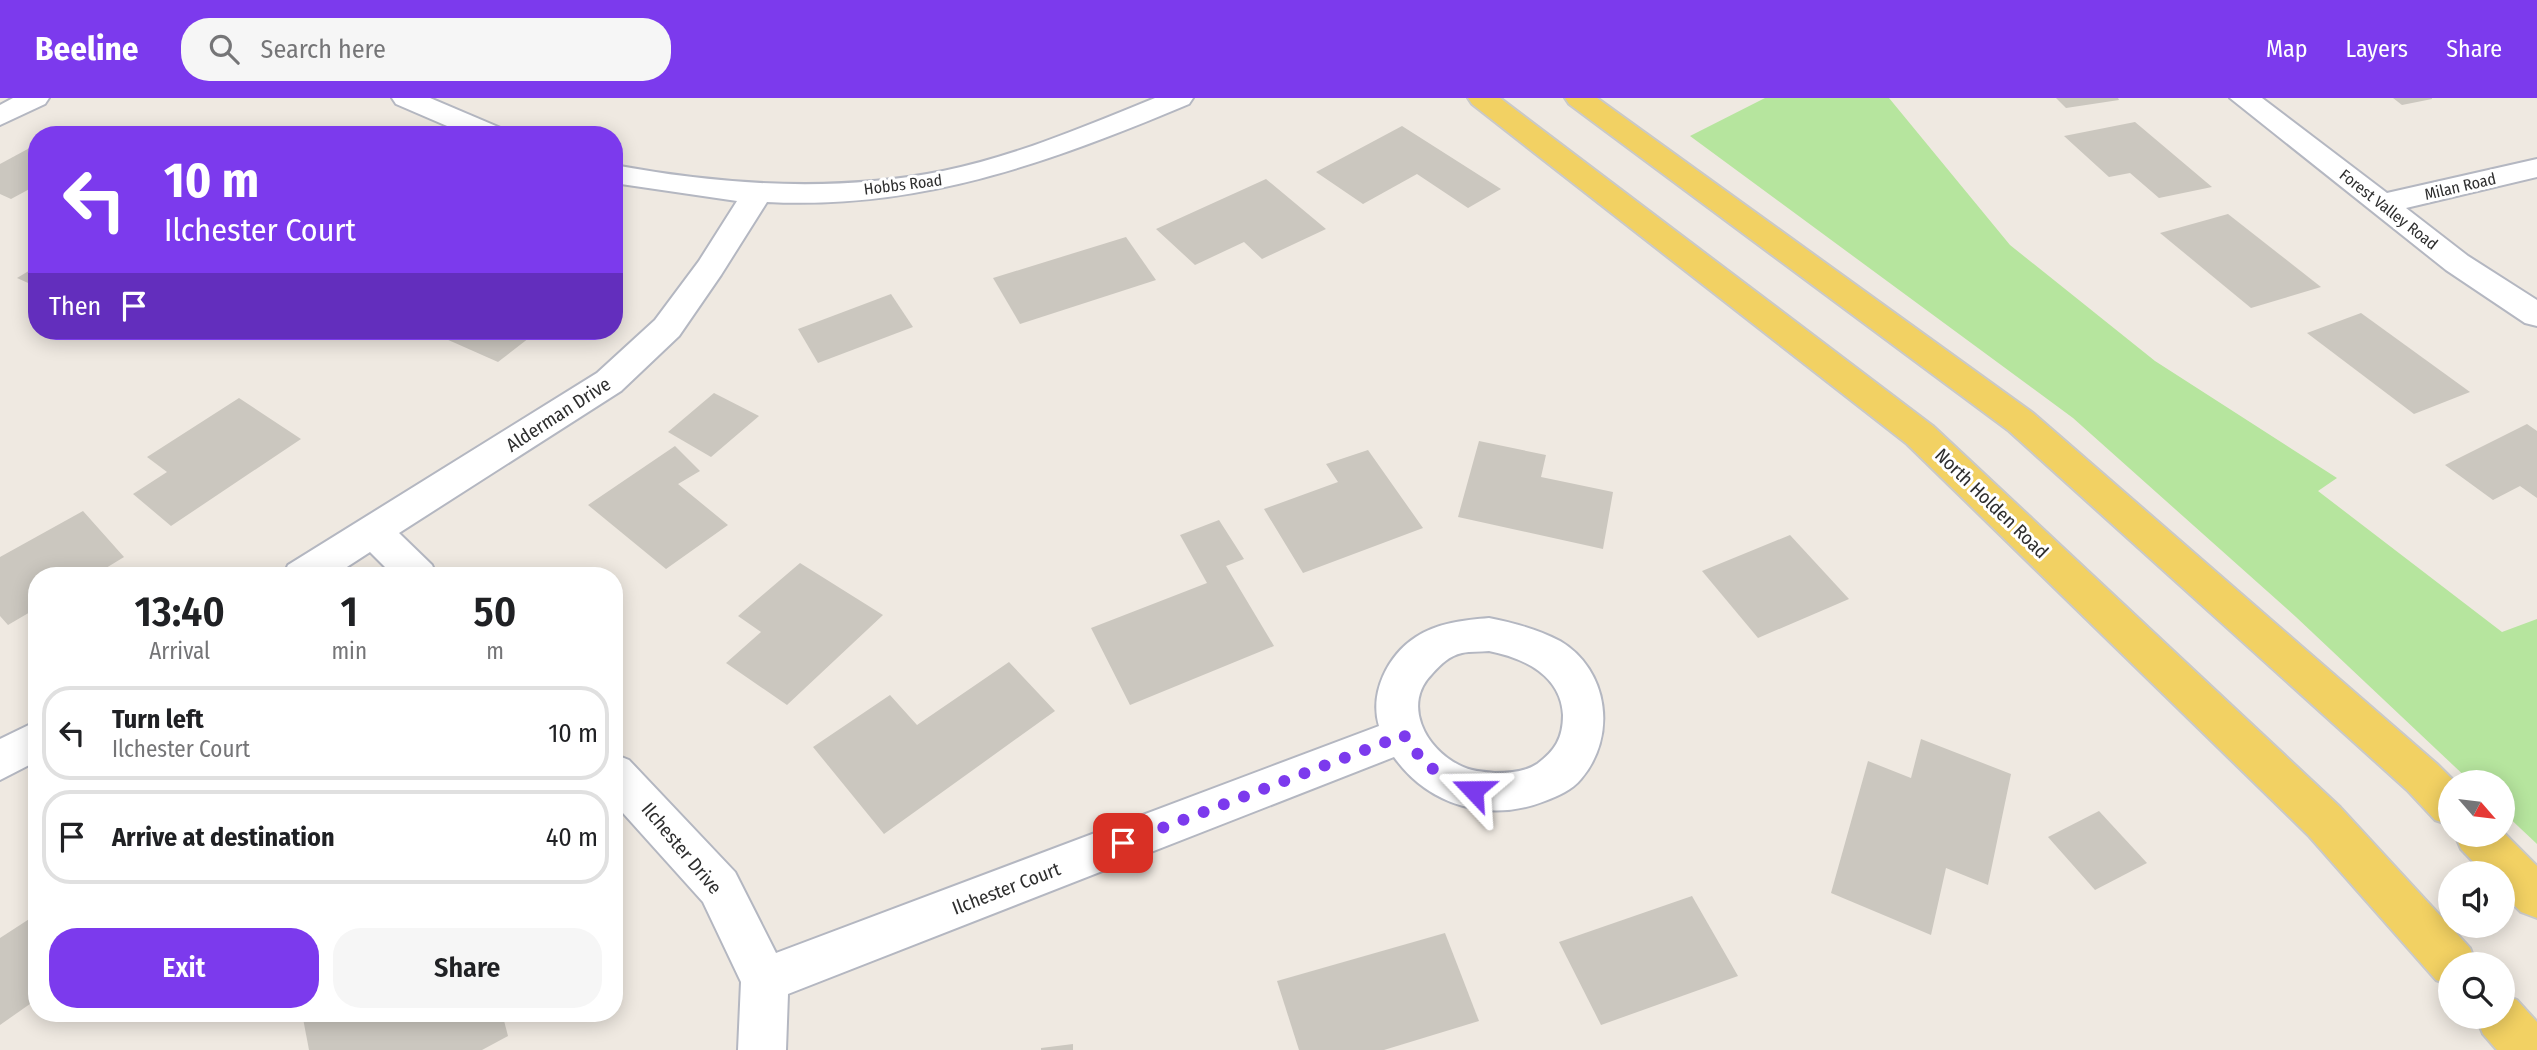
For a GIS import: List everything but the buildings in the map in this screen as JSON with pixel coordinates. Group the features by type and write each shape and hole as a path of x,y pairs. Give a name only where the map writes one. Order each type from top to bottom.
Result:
{"main road":[{"name":"North Holden Road","path":"1482,98 1920,435 2325,821 2442,952"},
{"path":"1579,98 2021,422 2438,794"},
{"path":"2489,847 2537,897"},
{"path":"2511,1029 2529,1050"}],"street":[{"path":"0,116 35,98"},
{"path":"406,98 472,126"},
{"name":"Hobbs Road","path":"623,176 673,185 758,192 836,192 941,180 1021,159 1110,127 1179,98"},
{"name":"Forest Valley Road","path":"2244,98 2457,263 2537,315"},
{"name":"Milan Road","path":"2382,204 2537,167"},
{"name":"Alderman Drive","path":"316,567 609,382 667,328 710,268 758,192"},
{"path":"374,531 409,567"},
{"path":"1494,634 1524,641 1551,656 1571,677 1583,702 1585,728 1578,753 1560,774 1535,788 1505,793 1473,790 1443,778 1419,759 1404,735 1396,708 1401,682 1415,660 1436,644 1464,635 1494,634"},
{"name":"Ilchester Court","path":"765,981 1404,735"},
{"path":"0,761 28,744"},
{"name":"Ilchester Drive","path":"623,783 719,887 765,981 762,1050"}],"green space":[{"path":"1765,98 1889,98 2010,245 2155,361 2337,478 2318,491 2502,632 2537,619 2537,844 2515,823 2515,770 2458,770 2296,617 2073,418 1690,136"}],"route":[{"path":"1123,843 1404,735 1419,759 1443,778 1473,790"}]}
